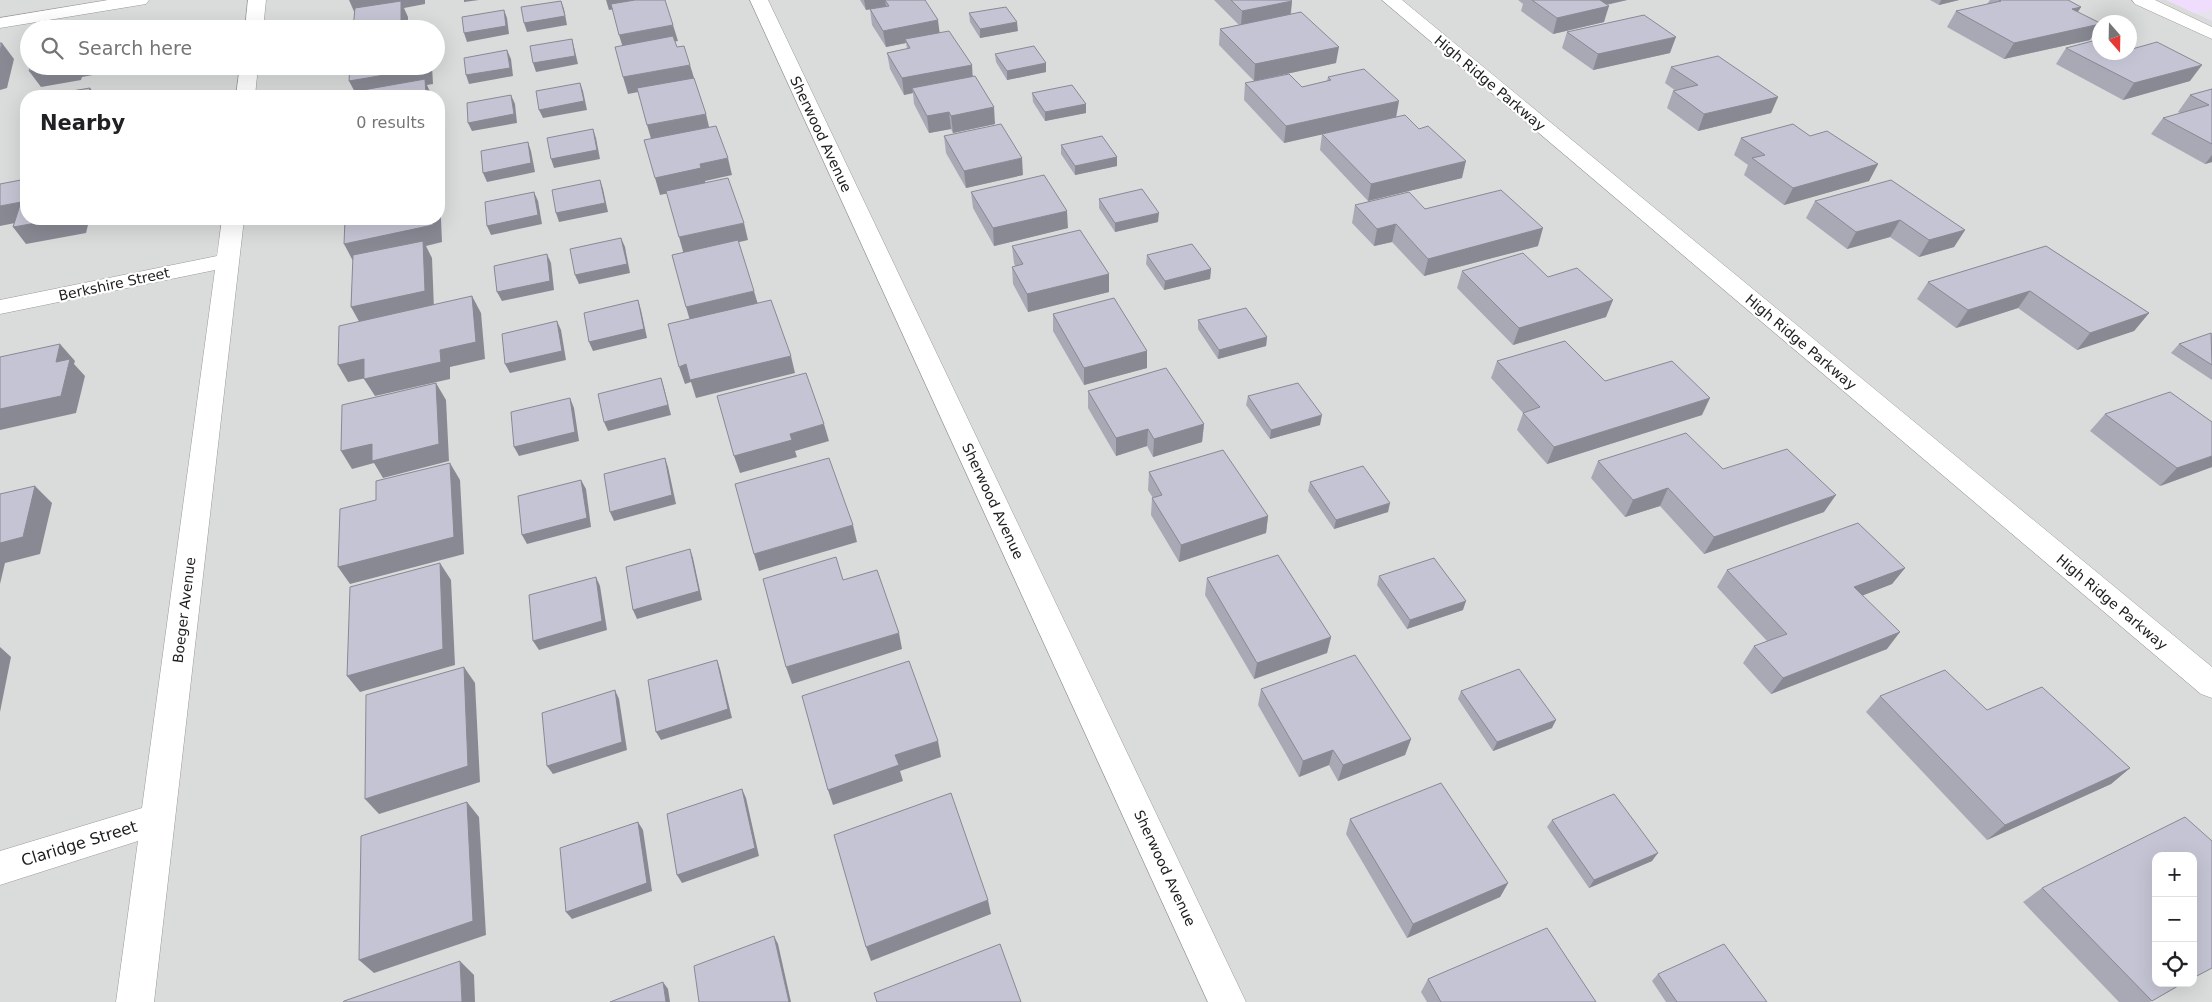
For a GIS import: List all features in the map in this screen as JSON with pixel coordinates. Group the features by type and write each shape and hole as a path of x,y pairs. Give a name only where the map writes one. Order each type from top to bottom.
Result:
{"street":[{"path":"23,20 140,0"},
{"path":"255,20 257,0"},
{"name":"Sherwood Avenue","path":"759,0 1227,1002"},
{"name":"High Ridge Parkway","path":"1390,0 2212,685"},
{"path":"2141,0 2212,34"},
{"path":"0,24 20,21"},
{"path":"247,90 249,75"},
{"name":"Boeger Avenue","path":"135,1002 232,225"},
{"name":"Berkshire Street","path":"0,307 229,260"},
{"name":"Claridge Street","path":"0,868 158,819"}],"shaded area":[{"path":"0,0 2166,0 2212,21 2212,1002 0,1002"},
{"path":"2167,0 2212,0 2212,9 2194,13"}],"building":[{"path":"635,0 665,0 673,25 619,35 611,4"},
{"path":"885,0 925,0 938,20 883,31 870,9 889,6"},
{"path":"1231,0 1291,0 1292,1 1242,11"},
{"path":"1532,0 1600,0 1609,6 1557,18"},
{"path":"1999,0 2068,0 2081,7 2072,9 2092,19 2092,26 2014,43 1956,11 2001,1"},
{"path":"401,1 401,20 354,20 355,8"},
{"path":"561,1 565,16 524,23 521,7"},
{"path":"1006,7 1017,22 980,29 969,13"},
{"path":"504,10 506,26 464,33 462,17"},
{"path":"1301,12 1339,47 1255,64 1220,29"},
{"path":"1644,15 1676,37 1598,54 1567,32"},
{"path":"949,31 972,65 902,78 887,53 910,48 905,39"},
{"path":"673,36 677,47 684,46 690,65 623,77 615,47"},
{"path":"572,39 575,56 533,63 530,46"},
{"path":"2092,41 2092,60 2137,60 2137,48 2157,42 2202,65 2134,83 2066,48"},
{"path":"1034,46 1046,63 1007,71 995,54"},
{"path":"507,50 510,68 466,75 464,58"},
{"path":"1718,56 1778,97 1704,114 1673,91 1698,85 1671,67"},
{"path":"1364,69 1399,101 1286,126 1245,83 1289,74 1302,87 1331,80 1328,77"},
{"path":"349,75 385,75 349,81"},
{"path":"975,76 994,107 951,116 949,112 927,116 912,88"},
{"path":"694,78 706,114 647,125 637,88"},
{"path":"425,79 426,90 363,90"},
{"path":"580,83 584,101 539,110 536,91"},
{"path":"1072,85 1086,104 1045,112 1032,93"},
{"path":"2212,89 2212,144 2163,118 2209,105 2190,95"},
{"path":"511,95 514,114 468,123 467,103"},
{"path":"1405,115 1419,129 1428,126 1466,161 1371,184 1322,134"},
{"path":"1001,124 1022,158 964,171 944,136"},
{"path":"1793,124 1810,136 1827,131 1878,164 1793,188 1752,158 1765,155 1741,138"},
{"path":"716,126 728,158 700,164 701,168 655,178 644,140"},
{"path":"593,129 597,150 551,159 547,138"},
{"path":"1102,136 1117,157 1075,166 1061,145"},
{"path":"528,142 531,163 483,173 481,151"},
{"path":"1044,175 1067,211 993,228 971,192"},
{"path":"728,178 744,223 679,237 666,191"},
{"path":"20,180 20,202 0,206 0,184"},
{"path":"600,180 605,203 556,213 552,190"},
{"path":"1891,180 1965,230 1929,240 1900,220 1856,232 1815,201"},
{"path":"1142,189 1159,213 1115,223 1099,199"},
{"path":"1501,190 1543,228 1428,259 1396,224 1377,229 1355,205 1409,192 1425,209"},
{"path":"534,192 538,215 487,226 485,202"},
{"path":"20,205 20,225 25,225 13,227"},
{"path":"345,225 433,225 344,244"},
{"path":"1080,230 1109,274 1027,294 1012,267 1023,264 1012,246"},
{"path":"621,238 627,264 575,275 570,249"},
{"path":"738,240 754,291 686,307 672,255"},
{"path":"423,241 425,291 351,307 353,255"},
{"path":"1192,244 1211,269 1165,281 1147,255"},
{"path":"2046,246 2149,313 2090,333 2030,291 1968,310 1928,282"},
{"path":"1523,253 1548,277 1577,268 1613,300 1519,328 1462,271"},
{"path":"547,254 550,281 497,292 494,266"},
{"path":"472,296 476,342 440,350 441,362 364,379 364,359 338,365 339,326"},
{"path":"1114,298 1147,351 1084,368 1053,314"},
{"path":"638,300 644,329 589,342 584,313"},
{"path":"771,300 791,356 690,380 686,364 679,367 668,324"},
{"path":"1246,308 1267,337 1219,350 1198,320"},
{"path":"557,321 562,351 505,364 502,334"},
{"path":"2211,333 2212,365 2179,344"},
{"path":"1565,341 1605,381 1672,361 1710,398 1554,447 1523,413 1540,407 1497,361"},
{"path":"60,344 56,362 70,359 61,396 0,409 0,357"},
{"path":"1166,368 1204,424 1154,439 1148,429 1116,438 1088,391"},
{"path":"806,373 824,424 790,434 792,440 734,456 717,396"},
{"path":"661,378 668,405 604,422 598,394"},
{"path":"436,383 439,444 372,461 372,444 341,451 342,405"},
{"path":"1298,383 1322,415 1271,430 1248,396"},
{"path":"2170,392 2212,422 2212,456 2177,468 2105,414"},
{"path":"570,398 575,432 514,447 511,412"},
{"path":"1686,433 1723,469 1787,449 1836,495 1714,537 1668,488 1633,500 1598,461"},
{"path":"1223,450 1268,516 1181,545 1152,498 1162,495 1149,472"},
{"path":"665,458 672,495 610,512 604,474"},
{"path":"829,458 853,525 754,554 735,484"},
{"path":"450,463 454,537 338,567 340,509 376,500 376,481"},
{"path":"1363,466 1390,503 1336,520 1310,482"},
{"path":"581,480 587,518 522,535 518,496"},
{"path":"35,486 23,537 0,543 0,494"},
{"path":"1858,523 1905,568 1854,587 1900,632 1783,678 1754,646 1787,634 1727,570"},
{"path":"690,549 699,591 633,610 626,567"},
{"path":"1278,555 1331,637 1257,663 1207,578"},
{"path":"836,557 843,580 877,570 899,633 786,667 763,579"},
{"path":"1434,558 1466,601 1410,620 1379,576"},
{"path":"440,563 443,649 347,676 350,587"},
{"path":"596,577 602,621 533,641 529,595"},
{"path":"1355,655 1411,739 1343,765 1333,750 1303,761 1261,689"},
{"path":"717,660 728,709 656,732 648,680"},
{"path":"909,661 938,741 895,755 899,765 828,790 802,696"},
{"path":"464,667 468,766 365,799 366,695"},
{"path":"1519,669 1556,720 1497,742 1461,691"},
{"path":"1945,670 1987,710 2042,687 2130,768 2005,825 1880,696"},
{"path":"615,690 622,742 547,766 542,713"},
{"path":"1441,783 1508,883 1413,924 1350,819"},
{"path":"742,789 755,848 677,875 667,814"},
{"path":"951,793 988,900 866,947 834,835"},
{"path":"1614,794 1658,853 1594,880 1552,820"},
{"path":"467,802 473,921 359,960 361,836"},
{"path":"2185,817 2212,841 2212,968 2197,976 2197,852 2152,852 2152,987 2176,987 2152,1001 2042,888"},
{"path":"638,822 647,883 566,912 560,848"},
{"path":"1547,928 1596,1002 1441,1002 1428,979"},
{"path":"774,936 789,1002 699,1002 694,966"},
{"path":"1000,944 1021,1002 877,1002 874,993"},
{"path":"1724,944 1767,1002 1677,1002 1658,974"},
{"path":"460,961 462,1002 343,1002 344,1001"},
{"path":"663,982 666,1002 610,1002"}]}
